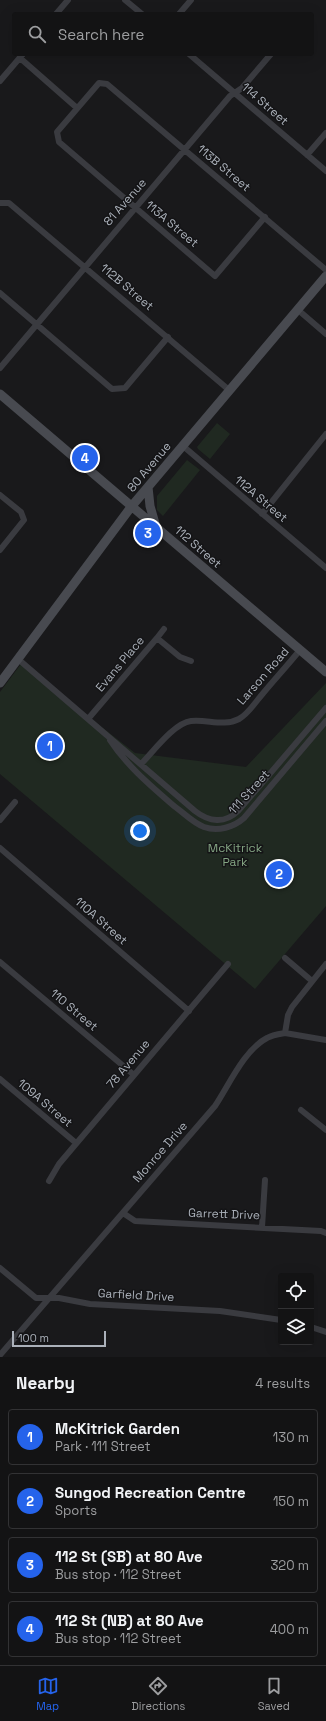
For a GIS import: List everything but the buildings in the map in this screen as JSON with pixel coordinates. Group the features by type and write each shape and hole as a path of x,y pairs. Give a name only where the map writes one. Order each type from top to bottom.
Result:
{"street":[{"path":"58,12 68,0"},
{"path":"125,0 140,12"},
{"path":"181,12 191,0"},
{"path":"0,81 21,56 78,108"},
{"name":"114 Street","path":"192,56 326,171"},
{"name":"81 Avenue","path":"0,368 230,96 242,88 269,56"},
{"name":"113B Street","path":"78,108 99,83 107,84 326,270"},
{"name":"113A Street","path":"78,108 57,132 60,142 216,276 265,217"},
{"path":"307,155 326,133"},
{"name":"112B Street","path":"0,203 9,203 85,266 229,390"},
{"name":"80 Avenue","path":"0,683 148,487 326,276"},
{"path":"0,293 112,389 125,388 168,337"},
{"path":"297,309 326,334"},
{"name":"112 Street","path":"0,394 326,672"},
{"path":"262,514 326,434"},
{"name":"112A Street","path":"183,446 326,568"},
{"path":"148,487 150,506 156,527"},
{"path":"0,495 21,512 24,520 0,550"},
{"path":"157,638 164,629"},
{"name":"Evans Place","path":"88,719 157,638 180,657 191,661"},
{"name":"Larson Road","path":"141,764 174,730 186,722 193,721 212,723 239,719 249,710 300,650"},
{"name":"111 Street","path":"18,659 200,815 214,820 227,819 238,811 326,708"},
{"name":"111 Street","path":"107,735 140,777 193,822 203,827 214,829 234,825 244,818 326,722"},
{"path":"0,820 15,802"},
{"name":"110A Street","path":"0,848 189,1011"},
{"path":"285,958 312,981"},
{"name":"110 Street","path":"0,962 134,1075"},
{"name":"78 Avenue","path":"49,1181 59,1164 76,1143 228,964"},
{"path":"326,964 292,1007 288,1015 285,1033 326,1040"},
{"name":"Monroe Drive","path":"0,1355 215,1106 259,1043 267,1038 285,1033"},
{"name":"109A Street","path":"0,1078 76,1143"},
{"path":"301,1110 326,1130"},
{"path":"262,1227 265,1180"},
{"name":"Garrett Drive","path":"123,1213 135,1222 262,1227 321,1231 326,1233"},
{"name":"Garfield Drive","path":"0,1268 36,1298 59,1298 90,1304 220,1311 278,1320"},
{"path":"314,1329 326,1332"}],"green space":[{"path":"217,423 230,434 210,459 197,447"},
{"path":"187,460 200,470 163,516 157,510 157,496"},
{"name":"McKitrick Park","path":"21,664 135,753 246,767 326,683 326,906 255,989 0,774 0,692"}],"place":[{"name":"112 St (NB) at 80 Ave","path":"85,458"},
{"name":"112 St (SB) at 80 Ave","path":"148,533"},
{"name":"McKitrick Garden","path":"50,746"},
{"name":"Sungod Recreation Centre","path":"279,874"}]}
